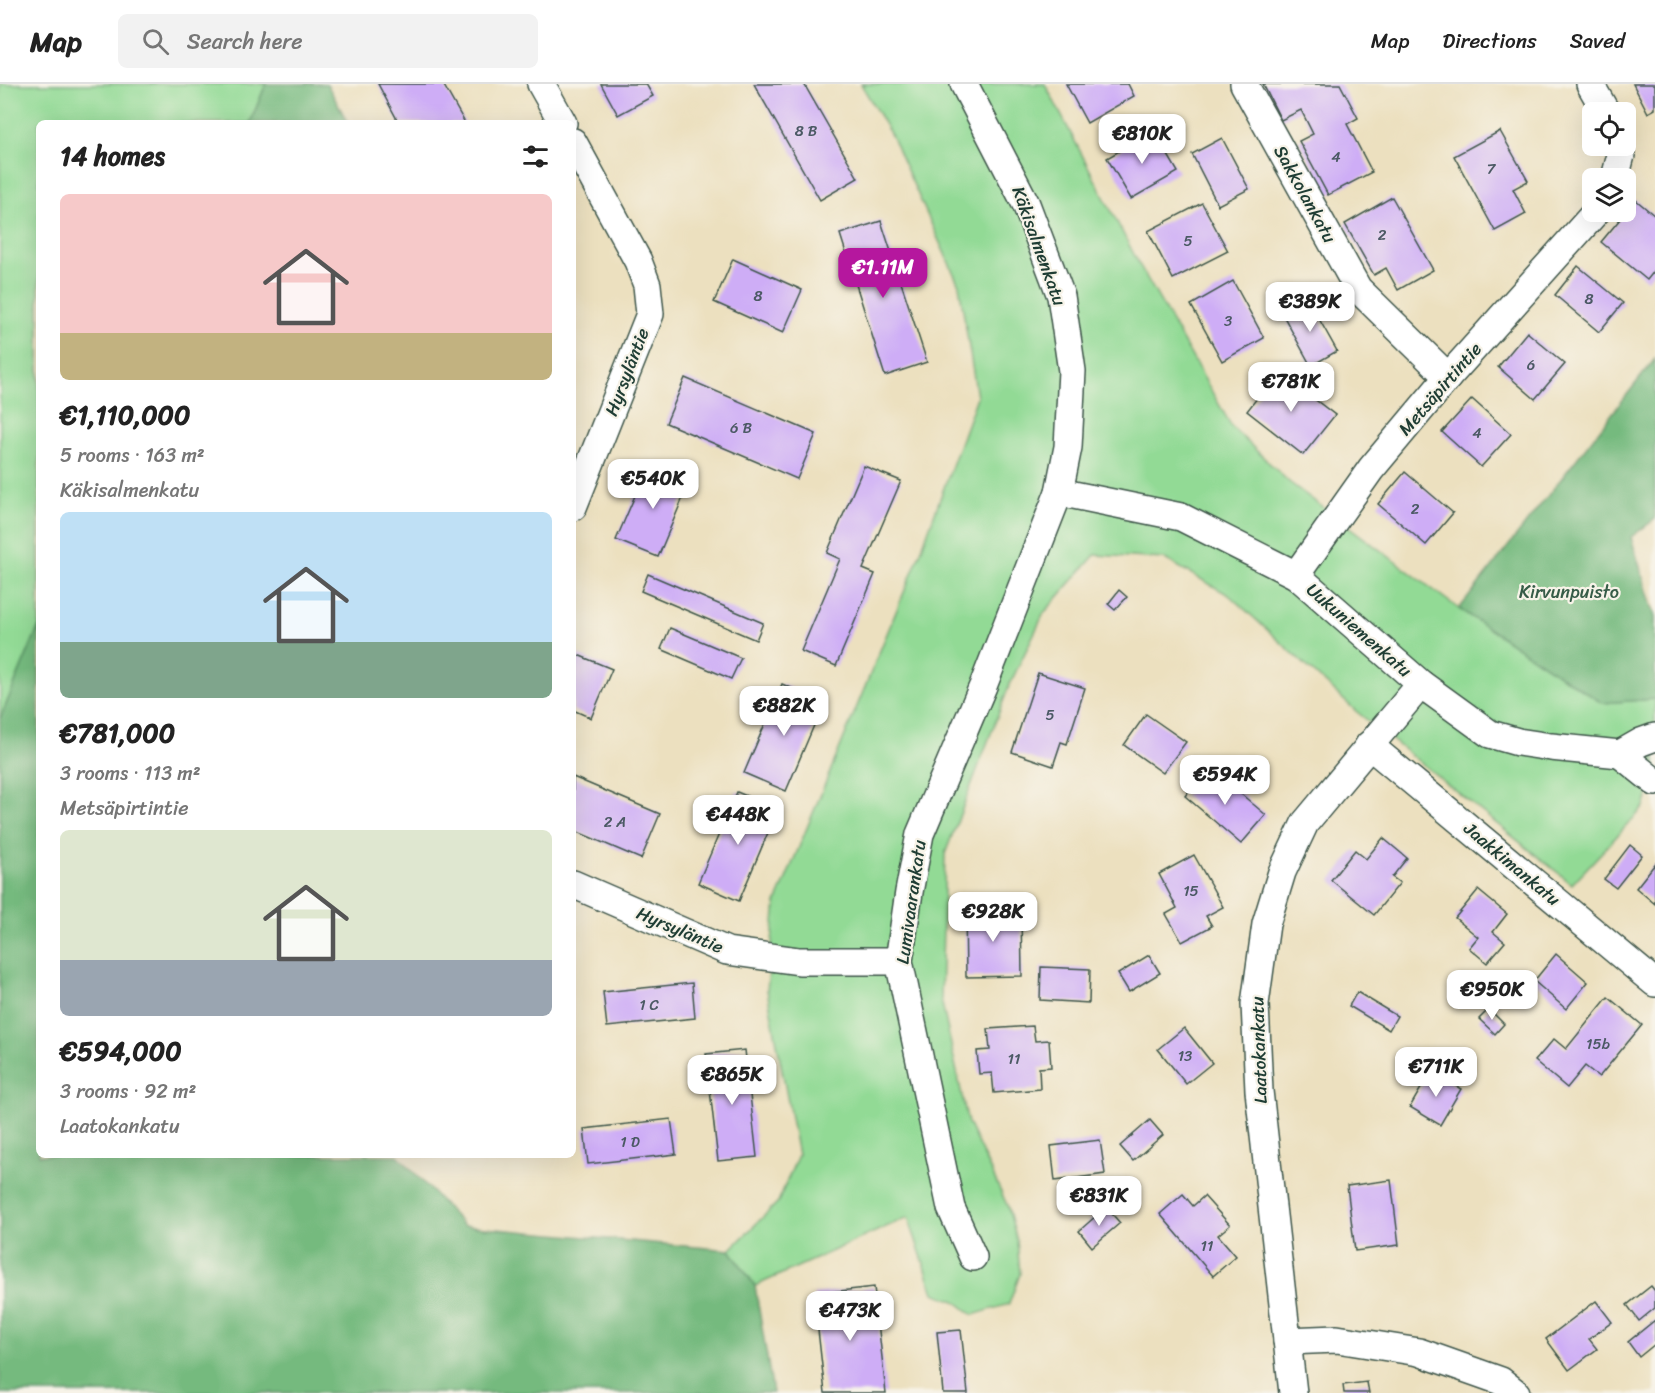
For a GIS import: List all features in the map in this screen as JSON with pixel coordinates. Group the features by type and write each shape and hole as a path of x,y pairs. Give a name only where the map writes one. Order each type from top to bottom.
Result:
{"street":[{"path":"541,84 560,120"},
{"name":"Käkisalmenkatu","path":"964,84 1026,204 1061,296 1072,371 1068,447 1059,492"},
{"name":"Sakkolankatu","path":"1244,84 1358,289 1448,377"},
{"path":"1590,84 1600,102"},
{"name":"Hyrsyläntie","path":"576,147 638,261 647,285 650,314 576,499"},
{"name":"Metsäpirtintie","path":"1296,575 1371,469 1448,377 1587,222"},
{"name":"Uukuniemenkatu","path":"1059,492 1181,517 1296,575 1421,684 1490,734 1518,742 1620,754"},
{"name":"Lumivaarankatu","path":"973,1257 951,1208 899,961 920,834 983,686 1059,492"},
{"name":"Laatokankatu","path":"1293,1393 1259,1091 1255,1004 1266,924 1282,872 1305,823 1421,684"},
{"path":"1655,737 1620,754 1655,782"},
{"name":"Jaakkimankatu","path":"1369,745 1655,983"},
{"name":"Hyrsyläntie","path":"576,885 728,951 799,960 899,961"},
{"path":"1287,1341 1337,1339 1419,1353 1501,1381 1516,1393"}],"green space":[{"path":"0,84 266,84 251,120 36,120 36,633 0,719"},
{"path":"266,84 327,84 346,120 251,120"},
{"path":"861,84 1045,84 1139,264 1232,427 1289,482 1459,609 1602,703 1655,699 1655,773 1644,807 1572,884 1357,712 1229,595 1165,559 1095,555 1044,613 1009,686 945,854 941,999 968,1123 1008,1207 1017,1241 1020,1274 1009,1304 973,1315 955,1301 934,1293 908,1217 755,1286 730,1250 778,1202 798,1155 767,990 776,903 921,551 977,397 959,285 891,135"},
{"name":"Kirvunpuisto","path":"1655,359 1655,519 1631,537 1655,617 1655,699 1602,703 1459,609"},
{"path":"36,633 36,1158 401,1158 464,1226 730,1250 755,1286 773,1393 0,1393 0,719"}],"building":[{"path":"378,84 443,84 463,120 397,120"},
{"path":"601,84 646,84 653,96 618,115"},
{"path":"754,84 804,84 858,178 820,200"},
{"path":"1066,84 1128,84 1134,96 1087,123"},
{"path":"1263,84 1340,84 1358,118 1347,124 1372,172 1328,195 1299,141 1313,134 1301,110 1281,120"},
{"path":"1633,84 1655,84 1655,109 1648,113"},
{"path":"1154,131 1178,172 1131,199 1107,158"},
{"path":"1500,131 1528,181 1513,189 1526,214 1495,231 1454,156"},
{"path":"1222,138 1249,189 1218,205 1192,154"},
{"path":"1392,197 1433,270 1398,290 1386,268 1374,275 1345,224"},
{"path":"1636,200 1655,216 1655,270 1647,280 1601,242 1618,222 1636,222"},
{"path":"1202,203 1228,251 1173,279 1148,231"},
{"path":"881,221 927,362 885,376 840,234"},
{"path":"733,259 802,290 783,333 714,302"},
{"path":"1578,266 1623,303 1599,332 1555,295"},
{"path":"1233,281 1264,338 1222,361 1191,305"},
{"path":"1309,301 1337,351 1311,366 1283,315"},
{"path":"1527,332 1565,364 1535,399 1498,367"},
{"path":"1278,371 1335,415 1303,455 1247,411"},
{"path":"685,378 816,434 797,479 666,423"},
{"path":"1472,399 1511,434 1481,467 1442,432"},
{"path":"649,463 690,481 658,557 616,540"},
{"path":"864,466 901,481 863,569 875,574 836,666 801,651 840,559 827,553"},
{"path":"1405,472 1453,513 1426,545 1378,504"},
{"path":"648,574 763,623 756,640 641,591"},
{"path":"1119,590 1127,597 1115,610 1108,604"},
{"path":"670,628 741,658 731,679 661,649"},
{"path":"576,654 612,669 591,718 576,711"},
{"path":"1038,673 1085,688 1067,744 1061,742 1053,766 1012,752"},
{"path":"782,684 824,702 786,791 744,773"},
{"path":"1146,714 1186,742 1163,773 1124,745"},
{"path":"1209,767 1266,815 1241,844 1185,796"},
{"path":"576,778 660,814 641,859 576,831"},
{"path":"737,792 778,809 739,901 698,883"},
{"path":"1383,838 1407,858 1392,877 1400,883 1374,915 1331,880 1355,850 1366,859"},
{"path":"1630,845 1642,855 1616,888 1604,879"},
{"path":"1194,855 1223,907 1206,916 1212,926 1182,942 1166,914 1177,908 1159,874"},
{"path":"1655,864 1655,904 1636,888"},
{"path":"1478,890 1507,914 1493,932 1505,942 1487,963 1469,948 1478,937 1455,918"},
{"path":"965,909 1021,909 1022,976 966,977"},
{"path":"1556,954 1588,982 1566,1009 1534,981"},
{"path":"1149,955 1160,973 1129,992 1118,974"},
{"path":"1041,967 1090,969 1089,1003 1040,1000"},
{"path":"692,983 695,1018 607,1027 603,992"},
{"path":"1357,992 1397,1016 1389,1030 1349,1006"},
{"path":"1608,997 1642,1025 1599,1077 1585,1066 1567,1088 1535,1061 1554,1039 1566,1049"},
{"path":"1489,1009 1504,1024 1495,1034 1479,1019"},
{"path":"1033,1026 1035,1041 1049,1040 1051,1067 1039,1068 1040,1089 994,1093 992,1073 979,1074 977,1051 990,1050 988,1029"},
{"path":"1184,1028 1212,1063 1186,1084 1158,1049"},
{"path":"745,1050 757,1157 718,1161 706,1054"},
{"path":"1431,1071 1461,1089 1440,1125 1410,1107"},
{"path":"671,1119 676,1154 588,1164 584,1129"},
{"path":"1150,1120 1163,1135 1133,1161 1120,1146"},
{"path":"1100,1140 1105,1174 1055,1181 1051,1146"},
{"path":"1391,1180 1399,1245 1355,1251 1347,1186"},
{"path":"1183,1194 1193,1206 1204,1196 1230,1225 1218,1235 1236,1256 1213,1276 1160,1214"},
{"path":"1106,1207 1120,1223 1092,1247 1079,1231"},
{"path":"1651,1286 1655,1291 1655,1308 1639,1321 1627,1305"},
{"path":"874,1287 886,1393 825,1393 814,1294"},
{"path":"1596,1301 1612,1322 1589,1339 1597,1349 1569,1370 1546,1339"},
{"path":"1655,1320 1655,1344 1639,1357 1628,1342"},
{"path":"961,1330 968,1393 943,1393 937,1332"},
{"path":"1367,1382 1369,1393 1344,1393 1343,1385"}]}
